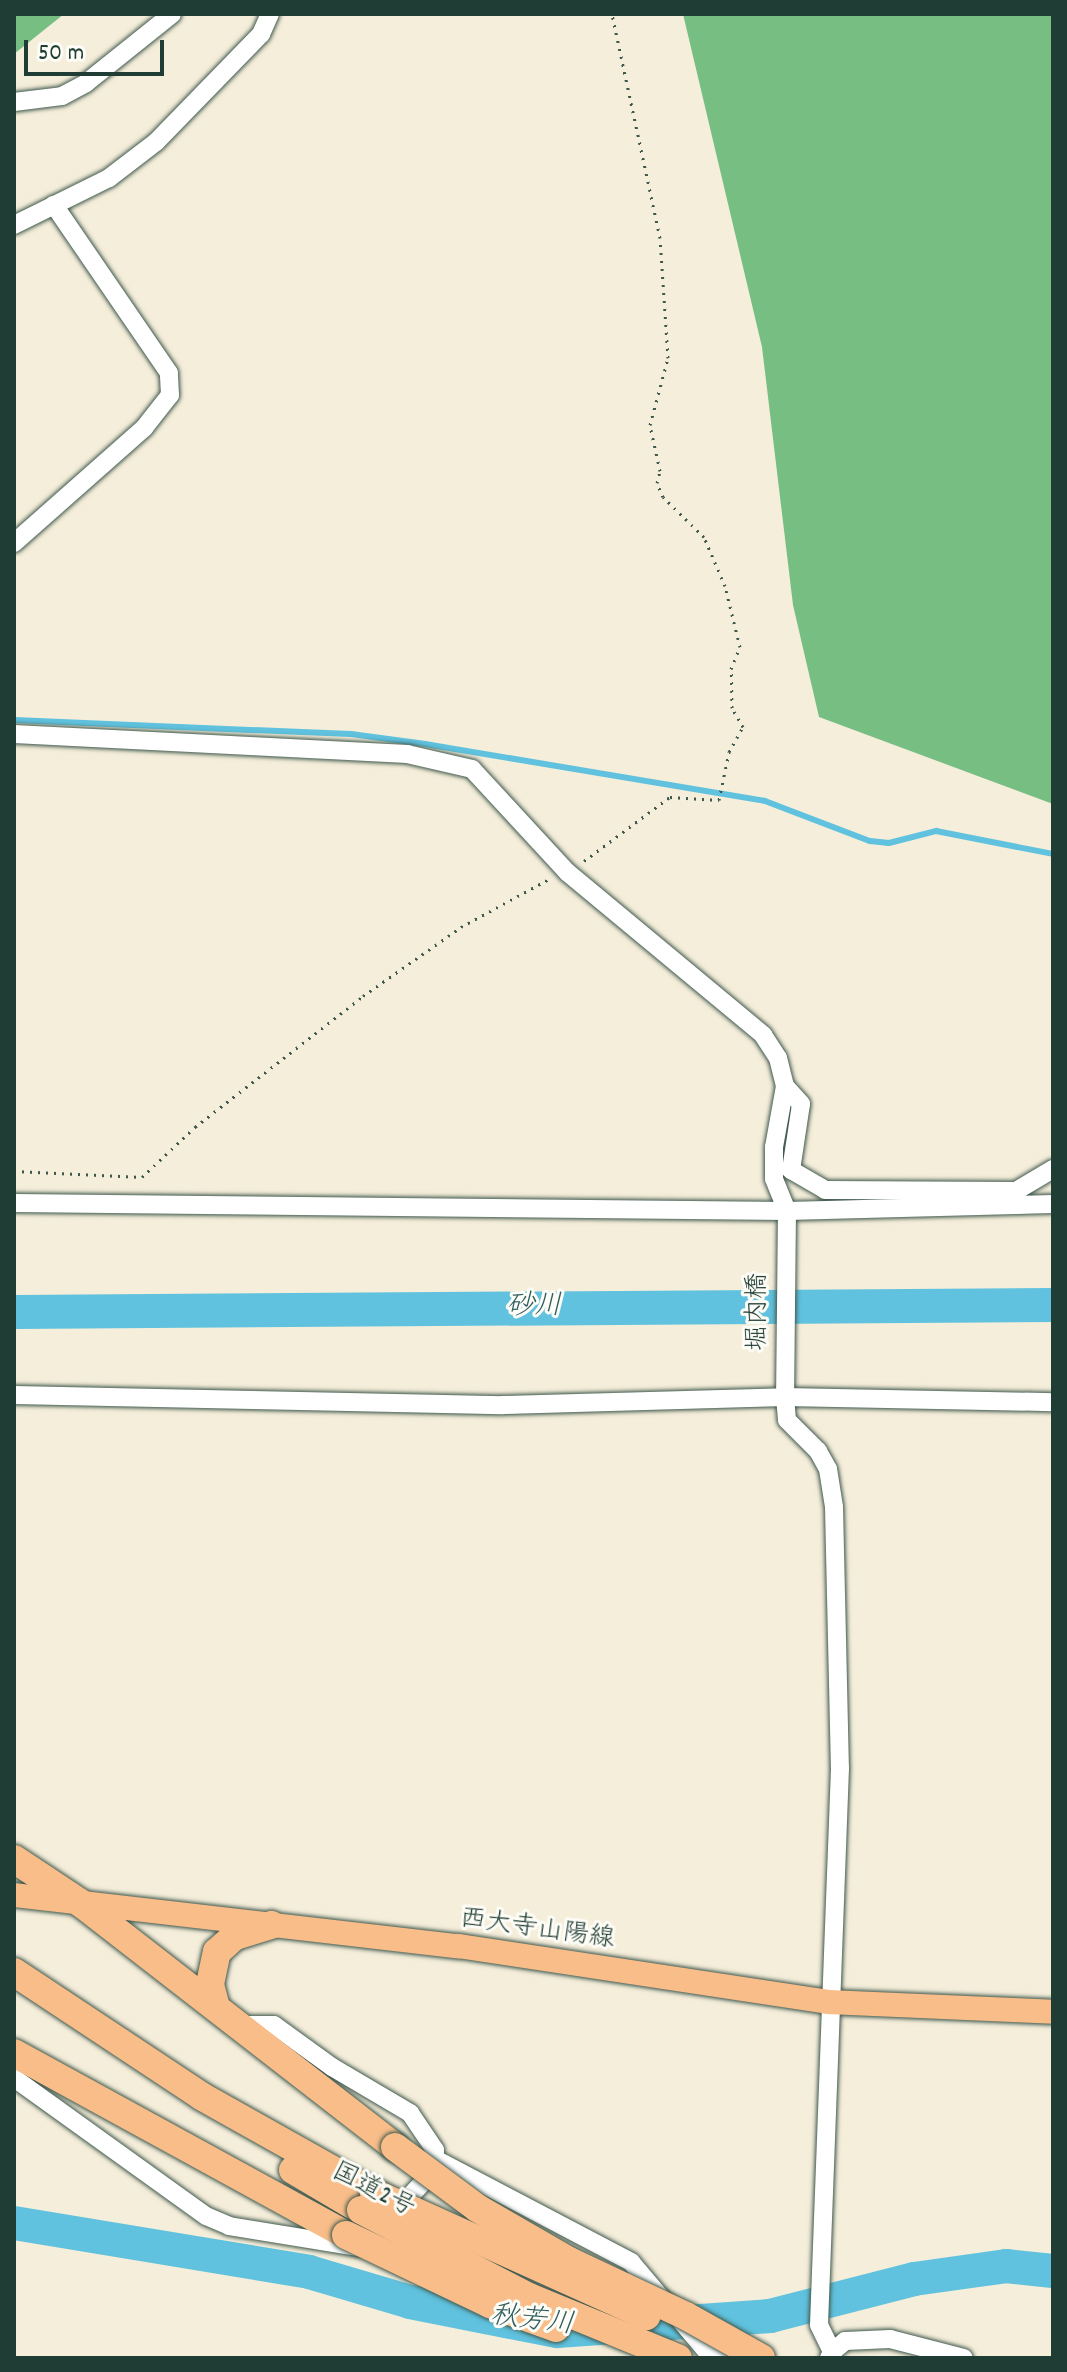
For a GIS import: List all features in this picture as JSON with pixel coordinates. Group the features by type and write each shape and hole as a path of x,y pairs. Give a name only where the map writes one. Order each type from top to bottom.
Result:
{"highway":[{"name":"国道2号","path":"14,1859 82,1904 395,2147 490,2215 760,2358"},
{"path":"216,2007 210,1984 217,1952 235,1936 271,1925"},
{"name":"国道2号","path":"14,1972 201,2096 529,2297 699,2352"},
{"name":"国道2号","path":"14,1979 194,2109 368,2201 611,2302 760,2358"},
{"name":"国道2号","path":"14,2053 346,2235 490,2304 648,2358"}],"main road":[{"name":"西大寺山陽線","path":"14,1895 458,1946 828,2002 1053,2012"}],"street":[{"path":"14,102 62,96 86,83 172,14"},
{"path":"14,225 109,178 156,142 261,34 270,14"},
{"path":"14,543 144,428 170,395 169,373 54,205"},
{"path":"14,734 445,759 472,769 498,790 567,872 763,1035 778,1058 785,1086 801,1104 791,1170 825,1190 1016,1191 1053,1169"},
{"name":"堀内橋","path":"785,1086 774,1163 786,1219 785,1397"},
{"path":"14,1203 786,1219 1053,1204"},
{"path":"14,1395 503,1405 785,1397 1053,1402"},
{"path":"785,1397 787,1420 818,1451 828,1469 834,1507 840,1754 828,2002 819,2325 830,2355 845,2341 890,2339 964,2358"},
{"path":"14,2078 150,2178 229,2226 353,2248 364,2245 426,2179 435,2150 410,2113 332,2067 274,2025 254,2021 240,2025"},
{"path":"433,2158 631,2262 671,2305 699,2352 732,2358"}],"path":[{"path":"14,1171 142,1177 195,1127 363,996 461,927 567,872 670,797 721,796 729,752 743,727 732,708 729,690 738,635 704,537 657,483 660,471 650,425 668,358 660,238 612,14"}],"green space":[{"path":"14,14 64,14 14,54"},
{"path":"683,14 1053,14 1053,804 819,717 793,605 762,347"}],"waterway":[{"path":"14,720 351,734 765,801 870,841 889,843 936,831 1053,854"},
{"name":"砂川","path":"14,1312 1053,1305"},
{"name":"秋芳川","path":"14,2223 309,2272 410,2302 557,2331 770,2316 914,2279 1006,2266 1053,2271"}]}
